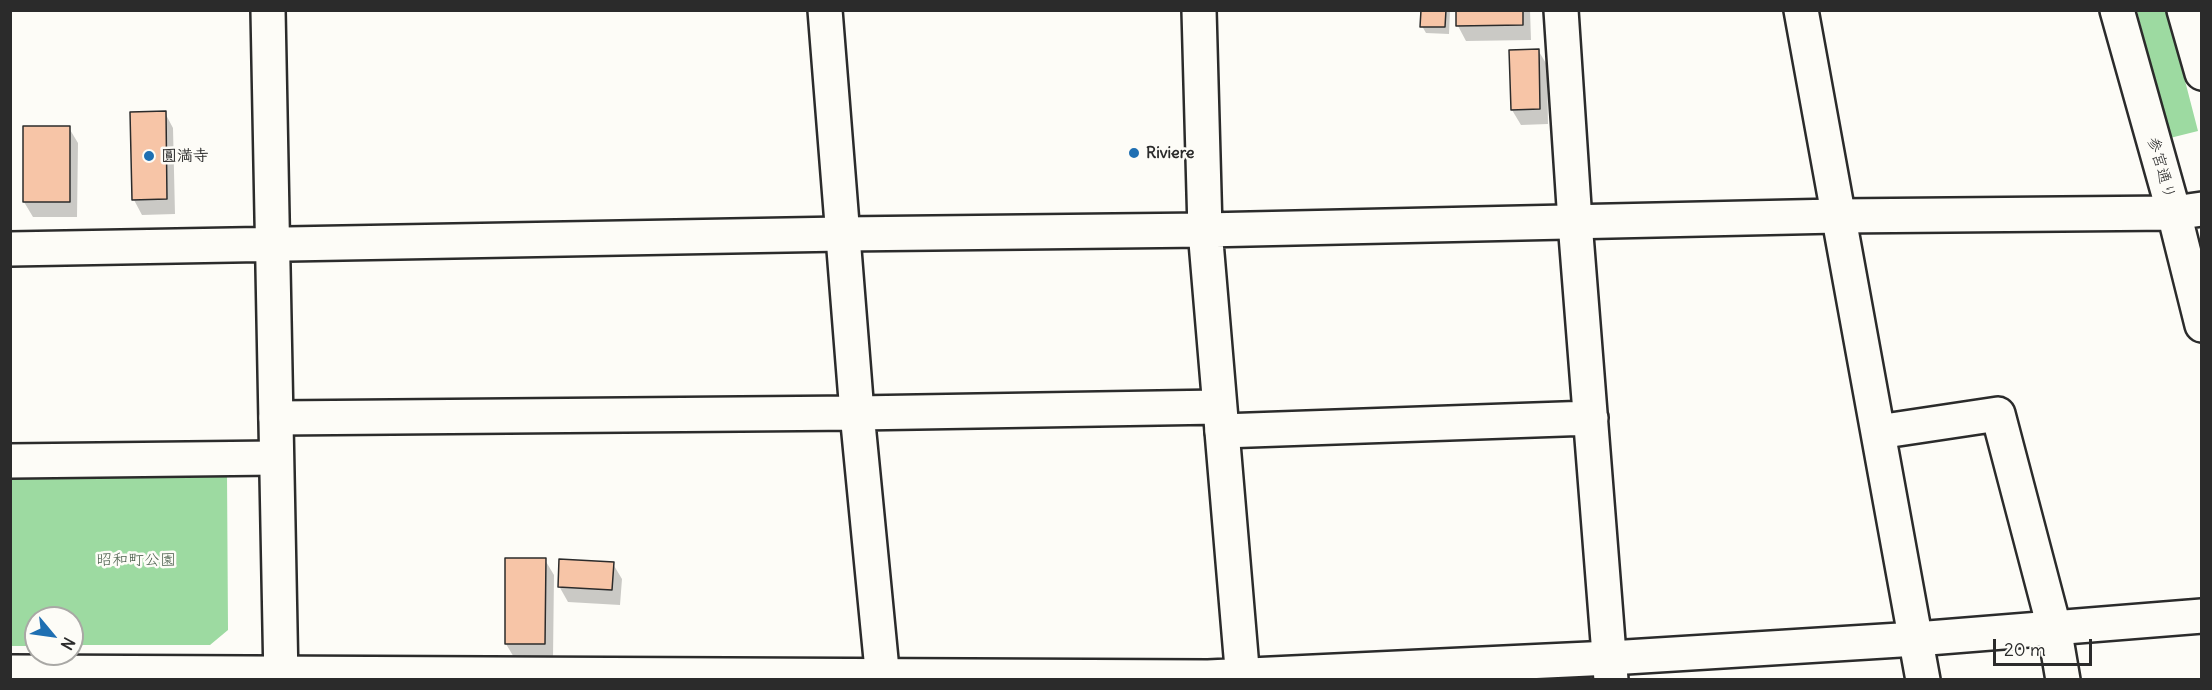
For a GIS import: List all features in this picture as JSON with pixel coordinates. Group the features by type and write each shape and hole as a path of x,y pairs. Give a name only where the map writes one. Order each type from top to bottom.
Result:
{"street":[{"path":"268,10 281,676"},
{"path":"825,10 857,413 882,677"},
{"path":"1198,10 1205,230 1243,677"},
{"path":"1561,10 1610,669"},
{"path":"1801,10 1923,680"},
{"name":"参宮通り","path":"2117,10 2188,211 2202,326"},
{"path":"2184,10 2202,73"},
{"path":"10,249 1205,230 2188,211"},
{"path":"276,418 857,413 1220,419 1591,418"},
{"path":"1878,432 1998,414 2054,627 2063,680"},
{"path":"10,461 276,458"},
{"path":"10,672 281,676 1243,677 1610,669 1916,639 2202,616"}],"green space":[{"path":"2137,11 2167,11 2198,131 2170,138"},
{"name":"昭和町公園","path":"227,473 228,630 210,645 84,645 84,606 24,606 24,646 11,646 10,475"}],"building":[{"path":"1421,10 1446,10 1445,27 1420,27"},
{"path":"1456,10 1523,10 1523,25 1456,26"},
{"path":"1539,49 1540,109 1511,110 1509,50"},
{"name":"圓満寺","path":"166,111 167,199 132,200 130,112"},
{"path":"23,126 70,126 70,202 23,202"},
{"path":"505,558 546,558 545,644 505,644"},
{"path":"559,559 614,562 612,590 558,587"}],"place":[{"name":"Riviere","path":"1134,153"},
{"name":"圓満寺","path":"149,156"}]}
